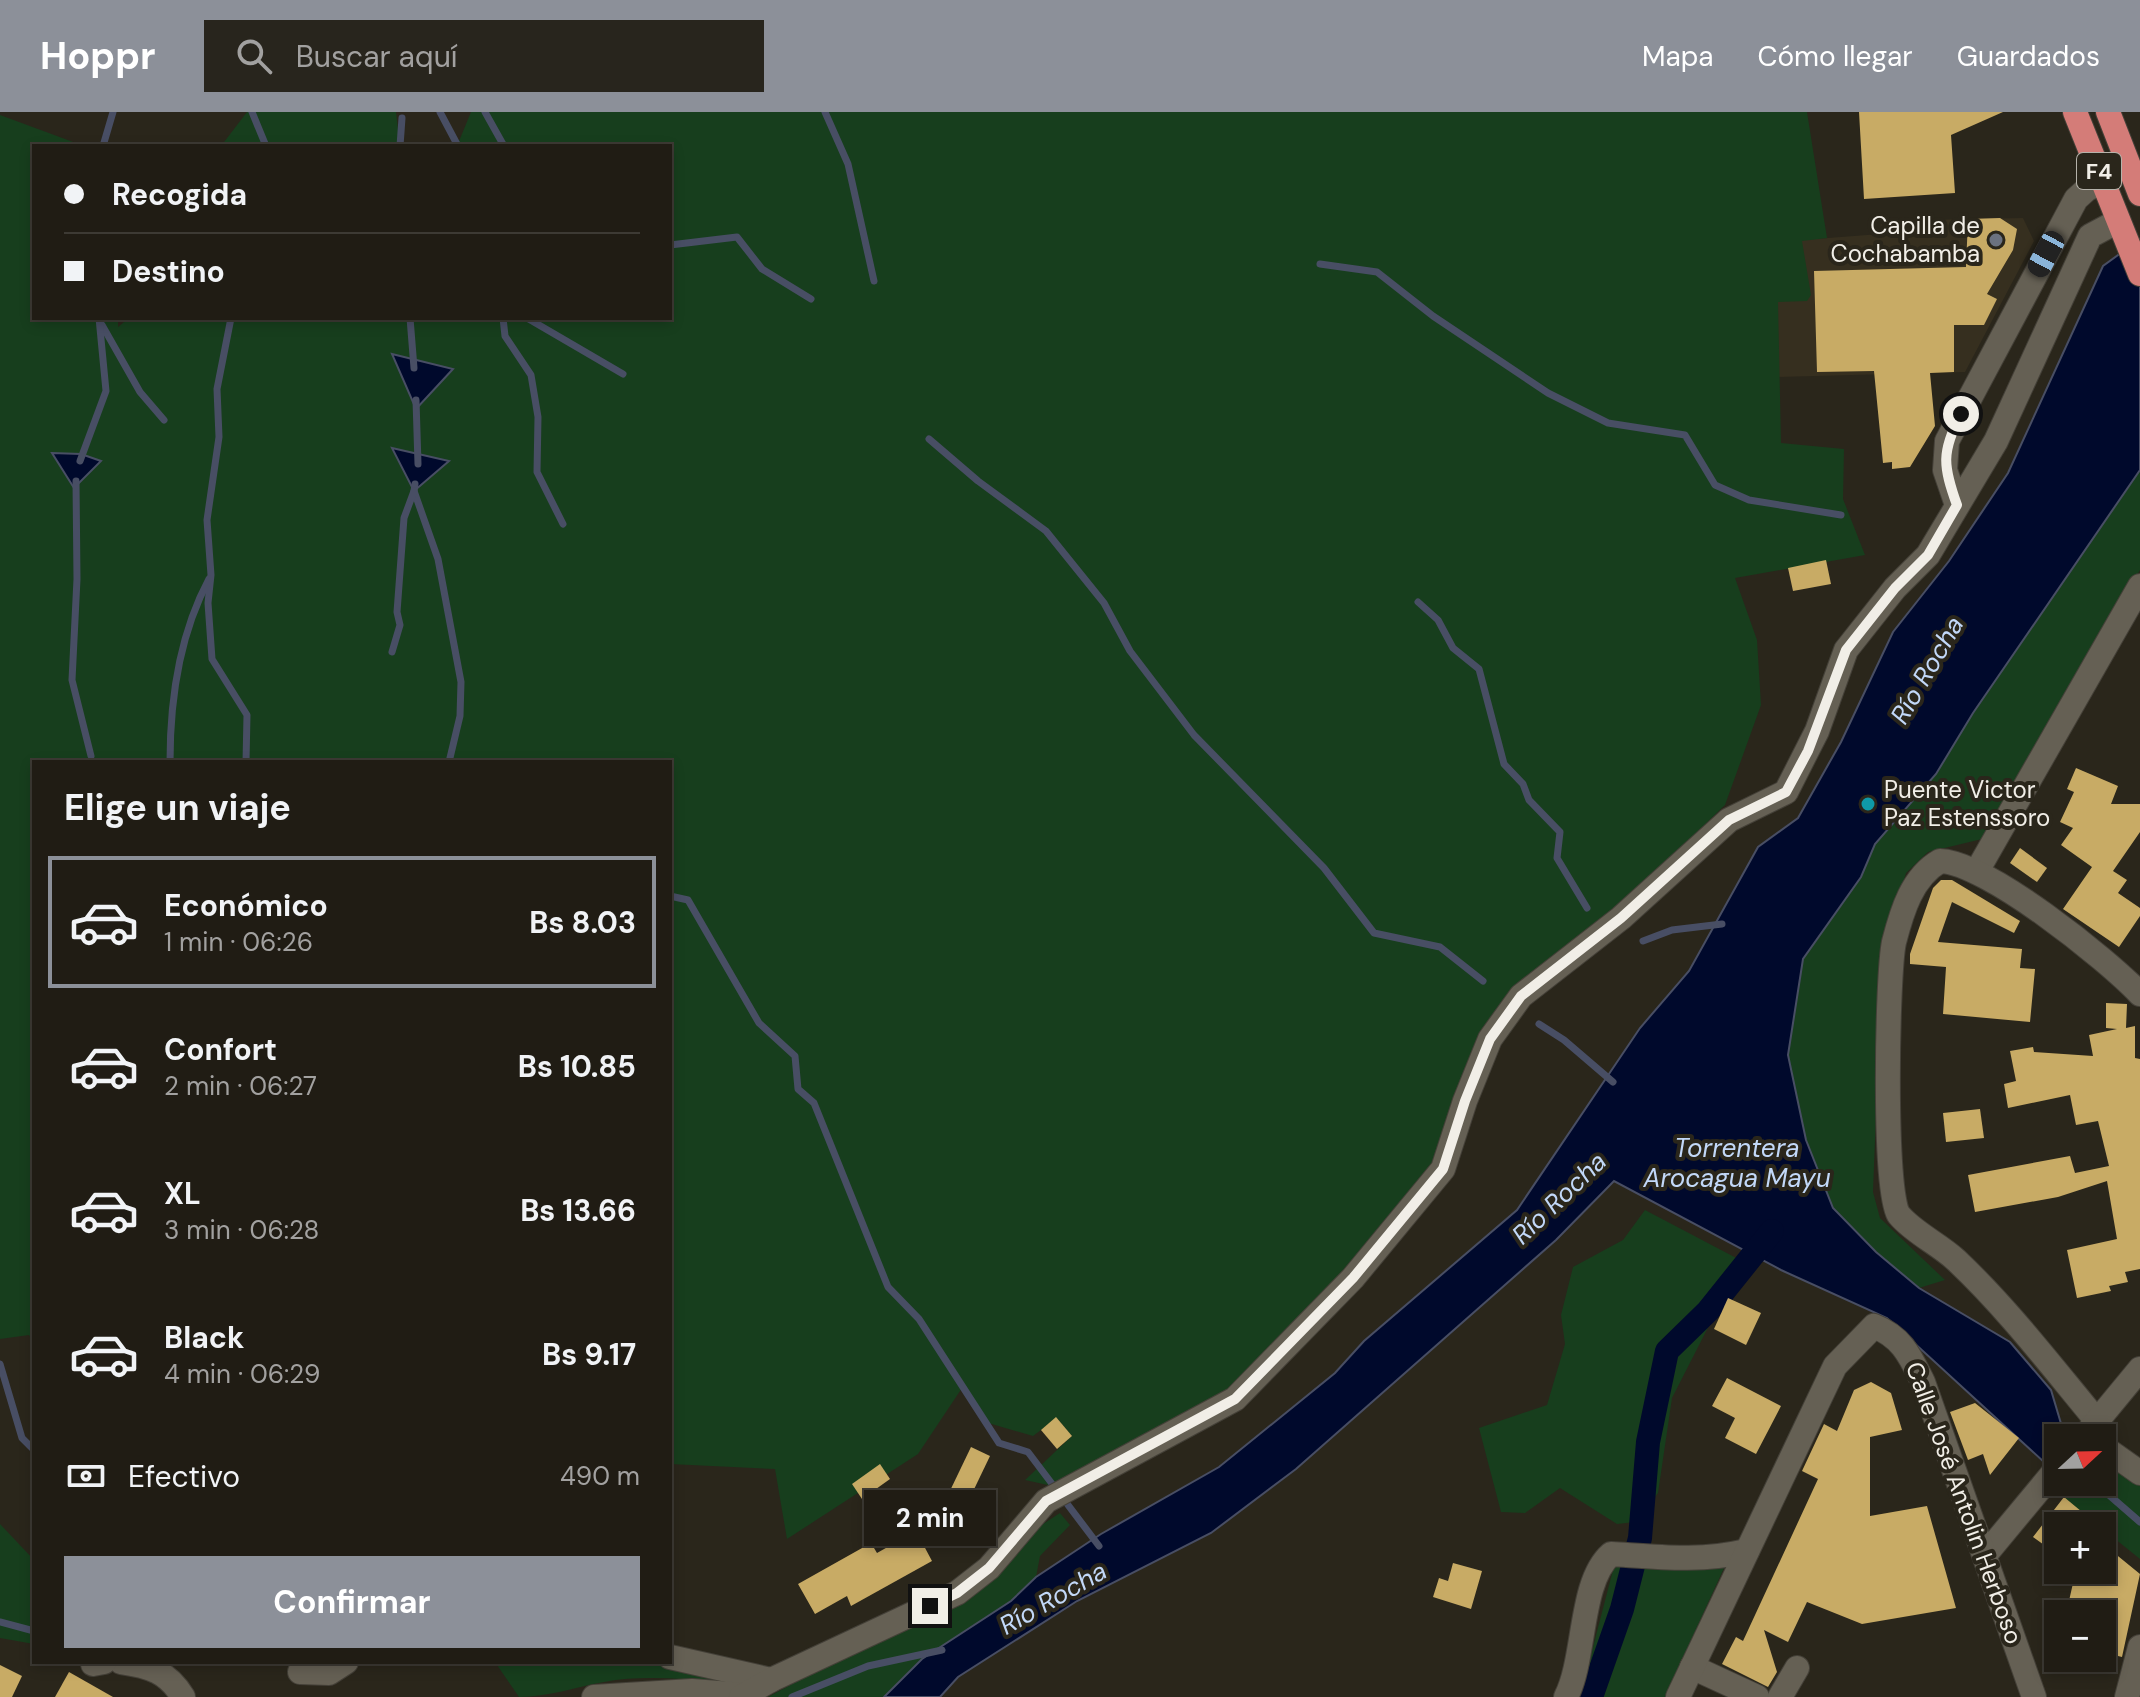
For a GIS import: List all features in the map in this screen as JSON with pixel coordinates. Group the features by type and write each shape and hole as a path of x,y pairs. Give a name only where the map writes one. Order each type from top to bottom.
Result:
{"highway":[{"name":"F4","path":"2075,112 2140,274"},
{"name":"F4","path":"2108,112 2140,194"}],"street":[{"path":"1957,505 1945,470 1947,441 2076,199 2087,189 2104,182"},
{"path":"594,1697 692,1691 743,1696 957,1593 989,1568 1046,1501 1209,1416 1235,1399 1353,1278 1443,1169 1465,1101 1490,1039 1521,996 1621,918 1729,820 1786,792 1811,744 1846,650 1895,588 1928,555 1996,441 2090,236 2120,226"},
{"path":"1977,871 2140,586"},
{"path":"2085,1424 2029,1340 1955,1259 1898,1214 1892,1197 1888,1124 1893,944 1916,880 1927,868 1940,861 1954,861 1977,871 2091,949 2140,994"},
{"name":"Calle José Antolin Herboso","path":"1747,1551 1835,1366 1874,1326 1891,1333 1907,1350 1923,1382 2034,1697"},
{"path":"2100,1424 2140,1369"},
{"path":"2116,1454 2140,1473"},
{"path":"1985,1555 2044,1484"},
{"path":"1678,1697 1747,1551"},
{"path":"1566,1697 1601,1563 1611,1554 1660,1560 1711,1560 1747,1551"},
{"path":"2127,1697 2140,1647"},
{"path":"672,1657 771,1680"},
{"path":"138,1664 146,1665 172,1679 183,1697"},
{"path":"300,1672 329,1673 343,1664"},
{"path":"1692,1667 1757,1697"},
{"path":"1780,1697 1797,1668"}],"shaded area":[{"path":"2023,218 2034,241 1965,372 1778,377 1778,301 1802,240 1880,234 1881,221"}],"green space":[{"path":"247,112 396,112 400,144 223,144"},
{"path":"471,112 1807,112 1827,238 1802,241 1811,295 1807,301 1778,302 1781,443 1844,449 1843,499 1865,555 1735,578 1757,640 1761,705 1725,805 1640,887 1513,990 1436,1160 1348,1274 1222,1401 1057,1487 1025,1480 1072,1436 1057,1418 1033,1436 985,1422 962,1388 918,1454 787,1539 775,1469 672,1464 672,760 32,760 32,1340 29,1335 0,1339 0,115 79,144 32,144 32,320 118,320 118,327 127,320 672,320 672,144 458,144"},
{"path":"2140,470 2140,570 1994,828 1982,839 1928,852 1906,873 1882,956 1873,1192 1880,1218 1945,1280 1919,1288 1876,1252 1833,1208 1806,1140 1788,1055 1803,959 1861,877 1875,844 1936,774 1973,713"},
{"path":"1645,1210 1742,1261 1672,1398 1658,1493 1635,1522 1617,1524 1560,1488 1525,1513 1501,1512 1479,1428 1547,1405 1565,1344 1561,1315 1573,1267 1623,1240"},
{"path":"2116,1464 2140,1483 2140,1559 2116,1540 2116,1512 2082,1512 2062,1496 2116,1496"},
{"path":"1060,1513 1070,1525 1040,1556 1036,1577 1011,1601 922,1659 884,1697 768,1697 824,1667"},
{"path":"0,1524 32,1558 32,1644 0,1638"},
{"path":"1622,1562 1665,1570 1724,1568 1665,1697 1580,1697 1613,1570"},
{"path":"496,1664 663,1664 716,1681 631,1679 519,1697"}],"water":[{"name":"Río Rocha","path":"2140,239 2140,470 1973,713 1936,774 1875,844 1861,877 1803,959 1788,1055 1806,1140 1833,1208 1876,1252 1919,1288 2010,1342 2051,1390 2061,1424 2044,1424 2044,1462 1887,1318 1781,1270 1614,1181 1556,1240 1296,1469 1211,1533 1077,1601 958,1677 940,1697 884,1697 922,1659 1011,1601 1036,1577 1101,1534 1219,1467 1335,1373 1364,1341 1517,1210 1640,1028 1689,971 1758,847 1798,818 1841,742 1893,632 1949,561 2008,473 2103,266"},
{"path":"392,354 453,369 416,409"},
{"path":"392,448 449,461 414,491"},
{"path":"52,453 81,454 101,461 74,488"}],"building":[{"path":"1859,112 2003,112 1951,135 1955,193 1864,199"},
{"path":"2000,218 2017,229 2013,250 1987,294 1997,299 1984,325 1954,325 1954,372 1930,373 1935,426 1910,467 1892,469 1892,462 1883,463 1874,371 1817,372 1814,271 1966,267 1968,219"},
{"path":"1826,560 1831,584 1793,591 1788,568"},
{"path":"2076,768 2118,786 2111,804 2140,804 2140,832 2113,871 2127,880 2118,893 2140,908 2140,916 2119,947 2063,909 2092,867 2061,845 2073,828 2060,822 2074,792 2067,789"},
{"path":"2020,848 2047,868 2037,882 2010,863"},
{"path":"1941,880 1952,880 2020,921 2014,933 1952,902 1938,942 2022,949 2020,968 2035,969 2030,1022 1943,1014 1946,967 1910,964 1910,954 1933,888"},
{"path":"2106,1003 2127,1004 2126,1028 2135,1026 2135,1058 2140,1059 2140,1269 2125,1272 2128,1282 2109,1286 2111,1291 2077,1298 2067,1250 2117,1239 2107,1181 2058,1197 1975,1212 1968,1175 2070,1156 2075,1173 2109,1166 2098,1121 2076,1125 2070,1095 2008,1108 2004,1084 2016,1081 2010,1051 2033,1047 2034,1052 2093,1056 2089,1035 2117,1029 2106,1028"},
{"path":"1980,1109 1984,1138 1946,1142 1943,1113"},
{"path":"1728,1298 1761,1313 1746,1345 1714,1329"},
{"path":"1727,1378 1781,1406 1756,1454 1725,1438 1735,1418 1712,1406"},
{"path":"1871,1382 1891,1393 1902,1430 1870,1437 1870,1516 1927,1506 1956,1608 1862,1624 1807,1602 1788,1642 1764,1630 1777,1672 1768,1687 1722,1664 1736,1637 1743,1641 1818,1479 1802,1471 1824,1424 1837,1431 1854,1390"},
{"path":"1975,1403 2019,1438 1990,1475 1983,1454 1968,1460 1950,1412"},
{"path":"1056,1417 1072,1436 1057,1449 1041,1430"},
{"path":"971,1447 990,1456 966,1506 947,1497"},
{"path":"880,1464 890,1479 862,1499 852,1484"},
{"path":"2064,1497 2082,1512 2052,1512"},
{"path":"2044,1523 2044,1545 2033,1537"},
{"path":"916,1531 932,1561 851,1606 847,1596 815,1614 798,1584 871,1543 877,1553"},
{"path":"2116,1554 2140,1574 2122,1657 2116,1656 2116,1600 2069,1600 2073,1584 2116,1584"},
{"path":"1453,1563 1482,1571 1471,1609 1433,1597 1439,1578 1448,1581"},
{"path":"0,1665 22,1676 12,1697 0,1697"},
{"path":"69,1672 113,1697 55,1697"}],"waterway":[{"path":"104,144 113,112"},
{"path":"252,112 265,144"},
{"path":"440,112 457,144"},
{"path":"485,112 503,144"},
{"path":"825,112 848,164 874,281"},
{"path":"400,144 402,118"},
{"path":"672,245 737,237 762,269 811,299"},
{"path":"1320,264 1377,272 1433,316 1548,393 1608,423 1685,435 1715,485 1749,500 1841,515"},
{"path":"80,461 106,391 99,320"},
{"path":"231,320 217,389 219,437 207,520 211,575 208,603 212,659 247,715 246,760"},
{"path":"410,320 414,368"},
{"path":"503,320 505,336 531,375 538,417 537,472 563,524"},
{"path":"530,320 623,374"},
{"path":"102,325 140,392 164,420"},
{"path":"416,400 418,464"},
{"path":"929,439 978,481 1046,531 1104,603 1130,651 1194,735 1324,868 1374,933 1440,947 1483,981"},
{"path":"76,481 77,579 72,680 91,756"},
{"path":"415,484 414,491 438,559 461,682 460,716 449,760"},
{"path":"392,652 400,625 397,612 404,518 414,491"},
{"path":"170,760 178,668 190,622 209,579"},
{"path":"1418,602 1438,620 1453,648 1479,669 1504,764 1523,784 1529,800 1560,832 1557,858 1587,908"},
{"path":"672,896 688,900 759,1023 795,1056 798,1089 814,1103 888,1287 919,1319 999,1443 1028,1452 1099,1546"},
{"path":"1643,941 1672,930 1722,924"},
{"path":"1539,1024 1564,1040 1613,1082"},
{"path":"1591,1697 1622,1609 1640,1538 1648,1442 1667,1351 1708,1311 1772,1231"},
{"path":"0,1364 22,1438 32,1448"},
{"name":"Torrentera Arocagua Mayu","path":"2110,1496 2140,1522"},
{"path":"0,1622 32,1630"},
{"path":"792,1697 868,1666 942,1650"}],"place":[{"name":"Capilla de Cochabamba","path":"1996,240"},
{"name":"Puente Victor Paz Estenssoro","path":"1868,804"}],"route":[{"path":"930,1606 957,1593 989,1568 1046,1501 1209,1416 1235,1399 1353,1278 1443,1169 1465,1101 1490,1039 1521,996 1621,918 1729,820 1786,792 1800,771 1817,731 1846,650 1895,588 1928,555 1957,505 1945,470 1947,441 1961,414"}]}
